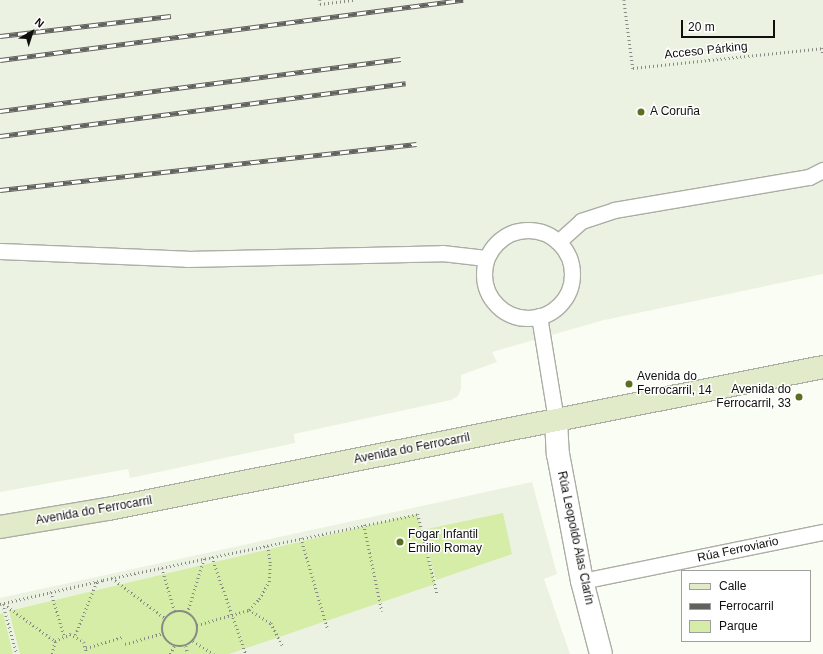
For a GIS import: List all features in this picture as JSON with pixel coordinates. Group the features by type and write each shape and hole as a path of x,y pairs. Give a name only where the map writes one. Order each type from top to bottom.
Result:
{"street":[{"name":"Avenida do Ferrocarril","path":"0,528 108,509 823,367"},
{"name":"Rúa Leopoldo Alas Clarín","path":"556,420 558,454 582,581 601,654"}],"lane":[{"path":"558,242 581,221 614,210 810,177 823,170"},
{"path":"518,230 533,230 558,242 567,253 572,267 572,281 567,295 558,306 539,316 517,316 504,310 493,300 486,287 484,273 486,258 494,246 504,236 518,230"},
{"path":"0,251 187,259 442,253 486,258"},
{"path":"539,316 556,420"},
{"name":"Rúa Ferroviario","path":"582,581 823,532"}],"path":[{"path":"320,0 320,4 355,0"},
{"name":"Acceso Párking","path":"624,0 633,68 822,48 823,54"},
{"path":"2,604 97,581 418,514 437,593"},
{"path":"364,525 382,612"},
{"path":"301,538 328,630"},
{"path":"197,625 248,610 269,582 270,563 267,545"},
{"path":"212,557 246,654"},
{"path":"186,613 204,558"},
{"path":"162,568 175,612"},
{"path":"111,578 166,619"},
{"path":"75,635 97,581"},
{"path":"51,592 64,635"},
{"path":"2,604 54,641"},
{"path":"2,604 17,654"},
{"path":"248,610 271,623 282,645"},
{"path":"175,612 186,613 197,625 198,631 193,641 186,646 174,646 166,641 163,633 166,619 175,612"},
{"path":"125,644 163,633"},
{"path":"54,641 64,635 75,635 86,648 87,654"},
{"path":"86,648 123,637"},
{"path":"52,654 54,641"},
{"path":"193,641 214,654"},
{"path":"170,654 174,646"},
{"path":"186,646 188,654"}],"shaded area":[{"path":"0,0 823,0 823,274 604,320 492,352 497,362 461,375 461,389 458,396 451,400 294,434 295,443 130,478 128,469 0,492"},
{"name":"Fogar Infantil Emilio Romay","path":"532,482 557,574 544,579 570,654 0,654 0,598"}],"green space":[{"path":"503,513 512,554 436,580 422,530"},
{"path":"417,514 435,584 229,654 20,654 9,611"},
{"path":"3,613 13,654 0,654 0,614"}],"railway":[{"path":"0,60 463,0"},
{"path":"0,36 171,16"},
{"path":"0,111 401,59"},
{"path":"0,136 406,83"},
{"path":"0,190 416,144"}],"place":[{"name":"A Coruña","path":"641,112"},
{"name":"Avenida do Ferrocarril, 14","path":"629,384"},
{"name":"Avenida do Ferrocarril, 33","path":"799,397"},
{"name":"Fogar Infantil Emilio Romay","path":"400,542"}]}
